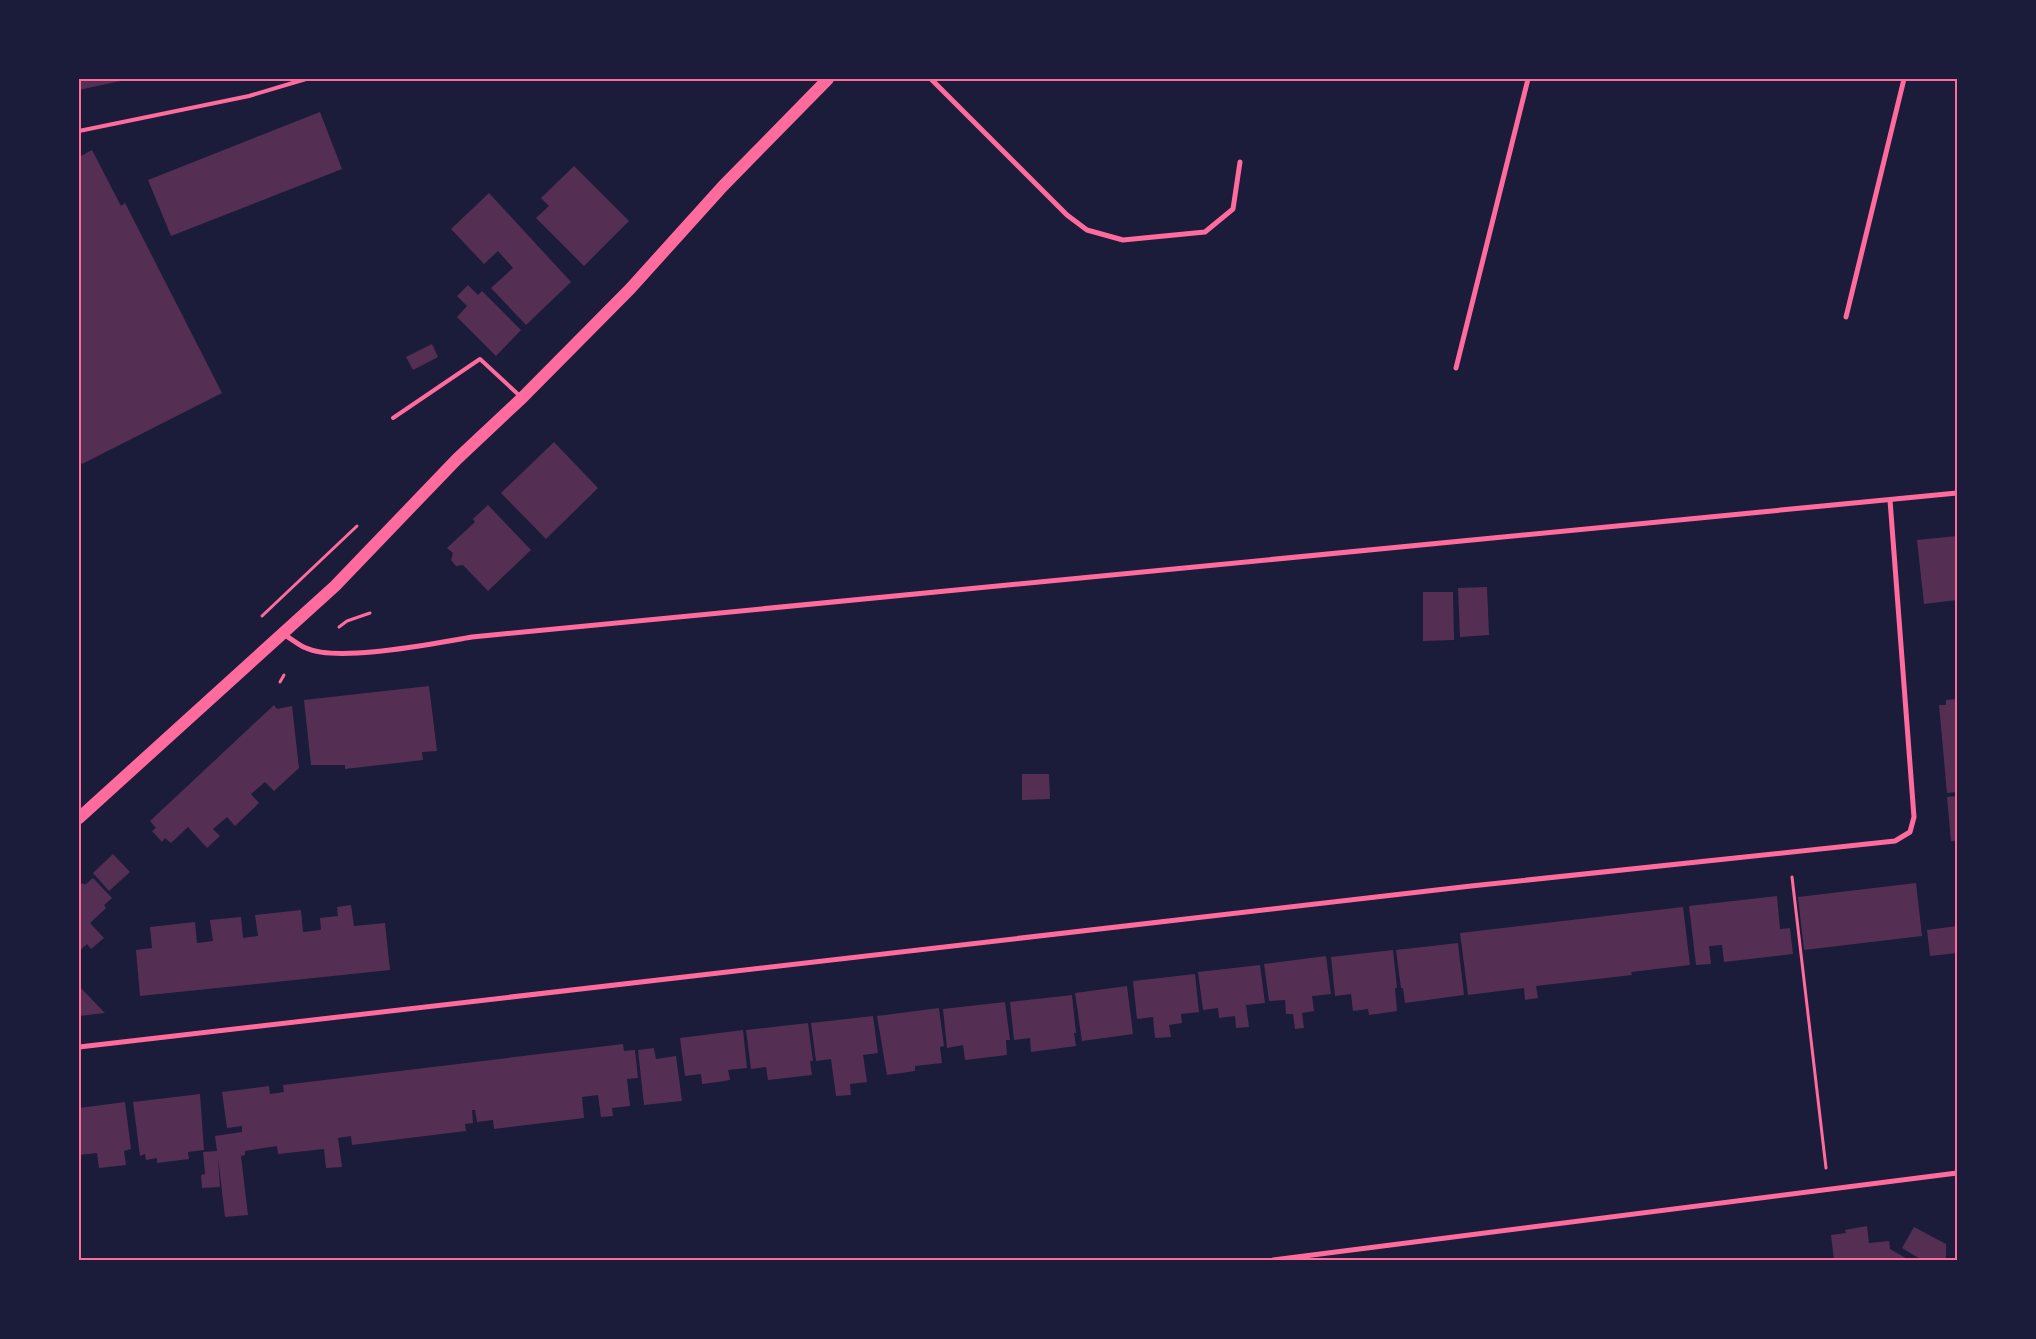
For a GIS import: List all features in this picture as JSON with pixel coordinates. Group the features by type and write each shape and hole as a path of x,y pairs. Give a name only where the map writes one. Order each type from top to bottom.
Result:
{"main road":[{"path":"79,818 335,586 456,459 522,398 630,289 722,186 828,79"}],"street":[{"path":"931,79 1067,215 1087,230 1123,240 1205,232 1233,210 1240,162"},
{"path":"1456,368 1528,79"},
{"path":"1846,317 1904,79"},
{"path":"283,633 312,650 342,653 382,650 482,636 1957,493"},
{"path":"79,1047 1471,886 1895,841 1910,832 1914,817 1890,500"},
{"path":"1273,1260 1957,1173"}],"lane":[{"path":"79,131 249,96 306,79"},
{"path":"393,418 480,359 522,398"}],"path":[{"path":"339,627 347,621 370,613"},
{"path":"280,682 284,675"},
{"path":"1792,877 1826,1168"}],"building":[{"path":"79,79 125,79 125,80 79,90"},
{"path":"320,112 342,169 171,236 148,180"},
{"path":"92,150 121,206 125,203 222,393 82,464 79,457 79,157"},
{"path":"574,166 629,221 584,266 536,218 549,206 541,198"},
{"path":"489,193 571,282 526,325 491,288 513,268 498,251 484,264 451,229"},
{"path":"468,285 478,295 482,291 521,330 496,356 457,317 467,306 457,296"},
{"path":"432,344 438,357 413,370 406,357"},
{"path":"554,442 598,488 546,539 501,493"},
{"path":"488,505 531,550 488,591 463,565 456,566 451,560 453,553 447,548 475,522 473,519"},
{"path":"1957,536 1957,600 1924,604 1917,540"},
{"path":"1487,587 1489,635 1460,637 1458,588"},
{"path":"1423,592 1453,592 1454,640 1423,641"},
{"path":"429,686 437,751 422,752 423,760 345,769 345,765 311,765 304,700"},
{"path":"1957,699 1957,792 1947,793 1939,705 1946,705 1946,700"},
{"path":"274,705 277,709 292,706 299,768 274,791 265,782 251,794 259,803 235,826 227,817 213,829 220,836 207,848 188,827 171,843 165,838 162,842 152,831 156,828 150,821"},
{"path":"1022,774 1049,774 1050,799 1022,800"},
{"path":"1957,796 1957,841 1951,841 1947,797"},
{"path":"113,854 130,872 109,891 93,873"},
{"path":"93,878 112,898 104,905 106,908 90,923 104,938 91,949 87,944 79,951 79,886 83,883 85,885"},
{"path":"1916,883 1922,936 1804,950 1798,897"},
{"path":"1777,896 1780,929 1790,928 1793,954 1724,962 1722,945 1709,946 1711,964 1696,965 1689,906"},
{"path":"351,905 354,926 385,923 390,970 140,996 136,950 152,948 150,927 195,922 197,943 213,941 210,920 241,917 243,938 258,936 255,915 301,910 303,932 321,930 320,918 338,916 337,907"},
{"path":"1683,907 1690,965 1631,972 1632,975 1536,986 1538,998 1525,1000 1524,988 1468,995 1460,933"},
{"path":"1957,926 1957,953 1930,956 1927,930"},
{"path":"1458,943 1464,995 1405,1003 1396,950"},
{"path":"1393,950 1397,988 1395,988 1397,1011 1369,1015 1368,1009 1353,1011 1351,994 1335,996 1331,957"},
{"path":"1326,956 1331,994 1312,996 1314,1011 1302,1013 1304,1028 1295,1029 1293,1014 1286,1014 1285,1000 1269,1001 1264,964"},
{"path":"1260,965 1265,1003 1246,1005 1249,1027 1236,1028 1235,1016 1219,1018 1218,1008 1203,1010 1198,972"},
{"path":"1195,974 1199,1012 1181,1014 1182,1023 1169,1025 1171,1037 1155,1038 1153,1017 1137,1019 1133,981"},
{"path":"79,986 105,1013 79,1016"},
{"path":"1127,986 1133,1034 1082,1041 1075,993"},
{"path":"1072,995 1076,1046 1031,1052 1030,1038 1014,1040 1010,1002"},
{"path":"1005,1002 1010,1040 1006,1040 1007,1055 965,1060 963,1045 947,1048 943,1009"},
{"path":"939,1008 944,1046 940,1047 942,1063 915,1066 915,1071 887,1075 877,1016"},
{"path":"873,1016 878,1053 863,1055 867,1082 850,1084 851,1095 836,1096 831,1059 816,1061 811,1023"},
{"path":"808,1023 813,1061 810,1061 812,1075 768,1080 766,1067 751,1069 746,1030"},
{"path":"743,1030 747,1068 728,1070 730,1080 718,1082 702,1084 701,1074 685,1076 680,1038"},
{"path":"623,1044 624,1051 635,1050 638,1078 627,1079 630,1106 612,1108 613,1116 601,1117 598,1095 582,1097 584,1118 494,1129 493,1120 477,1122 475,1110 472,1110 473,1123 465,1124 466,1131 352,1145 351,1136 338,1138 342,1167 326,1168 324,1149 278,1154 277,1146 245,1151 245,1155 241,1156 248,1215 225,1217 218,1157 220,1187 202,1188 201,1175 205,1174 203,1152 217,1151 215,1136 242,1132 242,1126 227,1128 222,1092 269,1086 270,1094 284,1092 283,1085"},
{"path":"654,1048 656,1059 676,1056 682,1101 644,1105 638,1050"},
{"path":"200,1094 204,1150 188,1152 189,1159 157,1163 157,1158 146,1160 145,1154 140,1156 133,1102"},
{"path":"125,1102 131,1149 124,1151 126,1165 99,1168 97,1153 79,1155 79,1108"},
{"path":"1867,1226 1869,1243 1889,1241 1890,1249 1909,1260 1834,1260 1831,1235 1846,1233 1845,1230"},
{"path":"1914,1227 1946,1244 1946,1260 1922,1260 1902,1248"}]}
